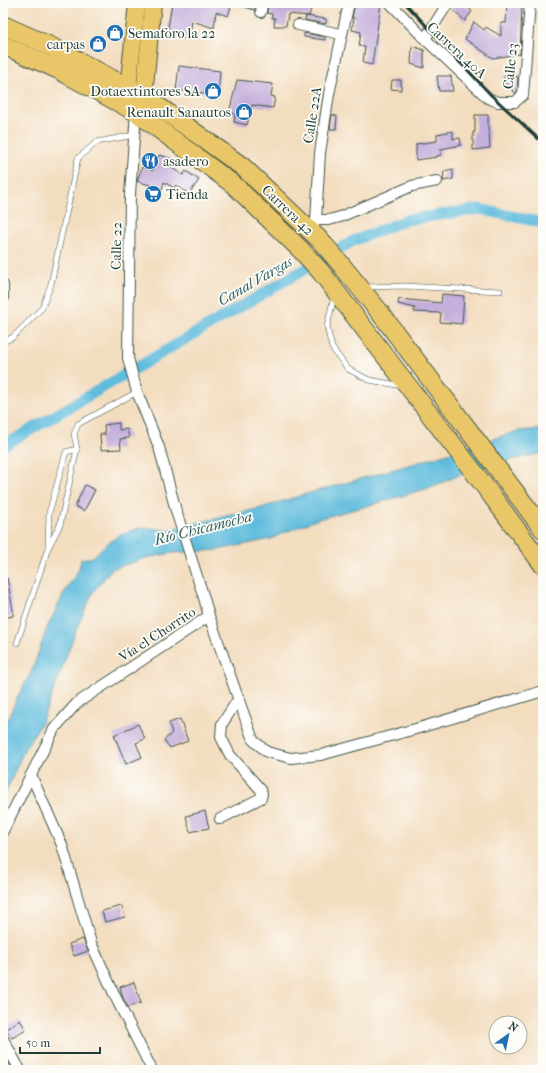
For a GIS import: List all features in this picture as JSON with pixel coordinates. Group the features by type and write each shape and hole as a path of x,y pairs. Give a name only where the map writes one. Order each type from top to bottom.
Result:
{"highway":[{"name":"Carrera 42","path":"3,25 52,48 243,167 316,231 338,262 378,310 543,529"},
{"name":"Carrera 42","path":"3,45 57,69 136,99 234,185 301,250 321,272 543,565"}],"main road":[{"path":"136,99 137,3"},
{"path":"136,99 153,3"}],"street":[{"name":"Calle 22A","path":"316,231 320,153 329,94 349,3"},
{"name":"Carrera 40A","path":"390,3 425,39 488,98"},
{"path":"425,39 448,3"},
{"name":"Calle 23","path":"488,98 498,102 515,102 523,95 530,3"},
{"path":"298,25 341,34"},
{"name":"Calle 22","path":"134,380 128,358 130,194 136,99"},
{"path":"316,231 329,220 340,217 412,186 437,181"},
{"path":"3,285 4,298"},
{"name":"Vía el Chorrito","path":"3,831 54,729 77,703 209,616 176,511 159,447 137,392 134,380"},
{"path":"209,616 252,740 268,752 291,758 320,754 419,728 543,691"},
{"path":"220,819 261,798 262,794 261,790 230,755 220,737 222,724 238,698"},
{"path":"31,775 62,845 91,943 114,996 152,1070"},
{"path":"3,1039 20,1070"}],"lane":[{"path":"3,342 13,337 42,308 51,284 78,158 97,142 134,135"},
{"path":"359,287 403,286 500,291"},
{"path":"336,291 327,327 332,348 348,369 369,380 409,388"},
{"path":"16,643 48,548 60,525 76,449 74,434 78,424 137,392"},
{"path":"48,548 49,513 62,465 66,452 76,449"}],"water":[{"name":"Río Chicamocha","path":"543,429 543,453 469,471 429,488 318,519 271,539 218,550 172,553 146,558 112,569 93,592 77,628 41,724 25,748 3,799 3,730 17,698 33,668 47,628 64,593 79,569 81,559 93,557 104,546 121,534 143,527 166,530 261,508 416,463 518,431"}],"building":[{"path":"172,3 232,3 228,16 216,12 214,28 192,21 189,40 167,34"},
{"path":"241,3 255,3 255,10 241,6"},
{"path":"268,3 303,3 312,6 309,16 288,14 286,26 274,26 275,18 272,18 272,14 267,13"},
{"path":"355,3 381,3 372,65 363,63 365,47 359,46 361,32 352,30 354,18 352,18"},
{"path":"454,3 461,3 472,11 465,21 452,9"},
{"path":"507,3 522,3 520,54 493,58 465,39 474,22 484,30 486,27 501,36 501,23 506,23"},
{"path":"306,16 326,19 326,24 305,20"},
{"path":"304,33 325,37 325,40 304,37"},
{"path":"412,46 424,50 424,68 411,64"},
{"path":"179,66 220,71 218,95 176,90"},
{"path":"505,75 518,77 517,92 515,93 503,81"},
{"path":"437,76 451,76 453,91 439,91"},
{"path":"237,80 273,84 271,96 275,97 273,108 252,105 247,125 234,122 235,114 229,113"},
{"path":"392,80 401,80 401,90 391,89"},
{"path":"332,115 337,116 336,129 330,129"},
{"path":"475,115 488,115 490,148 473,150"},
{"path":"453,131 453,139 460,138 461,145 441,149 441,155 437,157 416,160 416,144 437,141 437,134"},
{"path":"159,155 172,159 170,167 183,175 186,171 199,180 189,194 176,185 174,188 164,182 162,189 137,181 142,167 153,171"},
{"path":"453,169 453,179 443,181 444,171"},
{"path":"442,294 464,296 462,324 440,322 441,313 414,312 415,308 398,304 399,299 441,303"},
{"path":"119,423 119,430 127,429 129,438 120,439 121,449 101,450 100,434 105,434 104,425"},
{"path":"85,485 95,490 84,511 75,506"},
{"path":"7,578 13,616 3,618 3,579"},
{"path":"180,719 188,741 170,748 164,740 172,733 169,723"},
{"path":"138,724 145,739 136,743 142,757 126,764 114,735"},
{"path":"205,811 209,828 190,832 186,816"},
{"path":"122,906 125,917 105,922 102,911"},
{"path":"83,939 88,951 74,956 69,944"},
{"path":"134,982 141,1003 128,1007 123,998 120,987"},
{"path":"20,1020 26,1030 12,1038 6,1029"},
{"path":"7,1060 13,1070 3,1070 3,1063"}],"waterway":[{"name":"Canal Vargas","path":"3,446 353,241 406,220 479,209 543,223"}],"railway":[{"path":"405,3 491,95 543,143"}],"place":[{"name":"Semaforo la 22","path":"115,33"},
{"name":"carpas","path":"98,44"},
{"name":"Dotaextintores SA","path":"213,91"},
{"name":"Renault Sanautos","path":"244,112"},
{"name":"asadero","path":"150,161"},
{"name":"Tienda","path":"153,194"}]}
